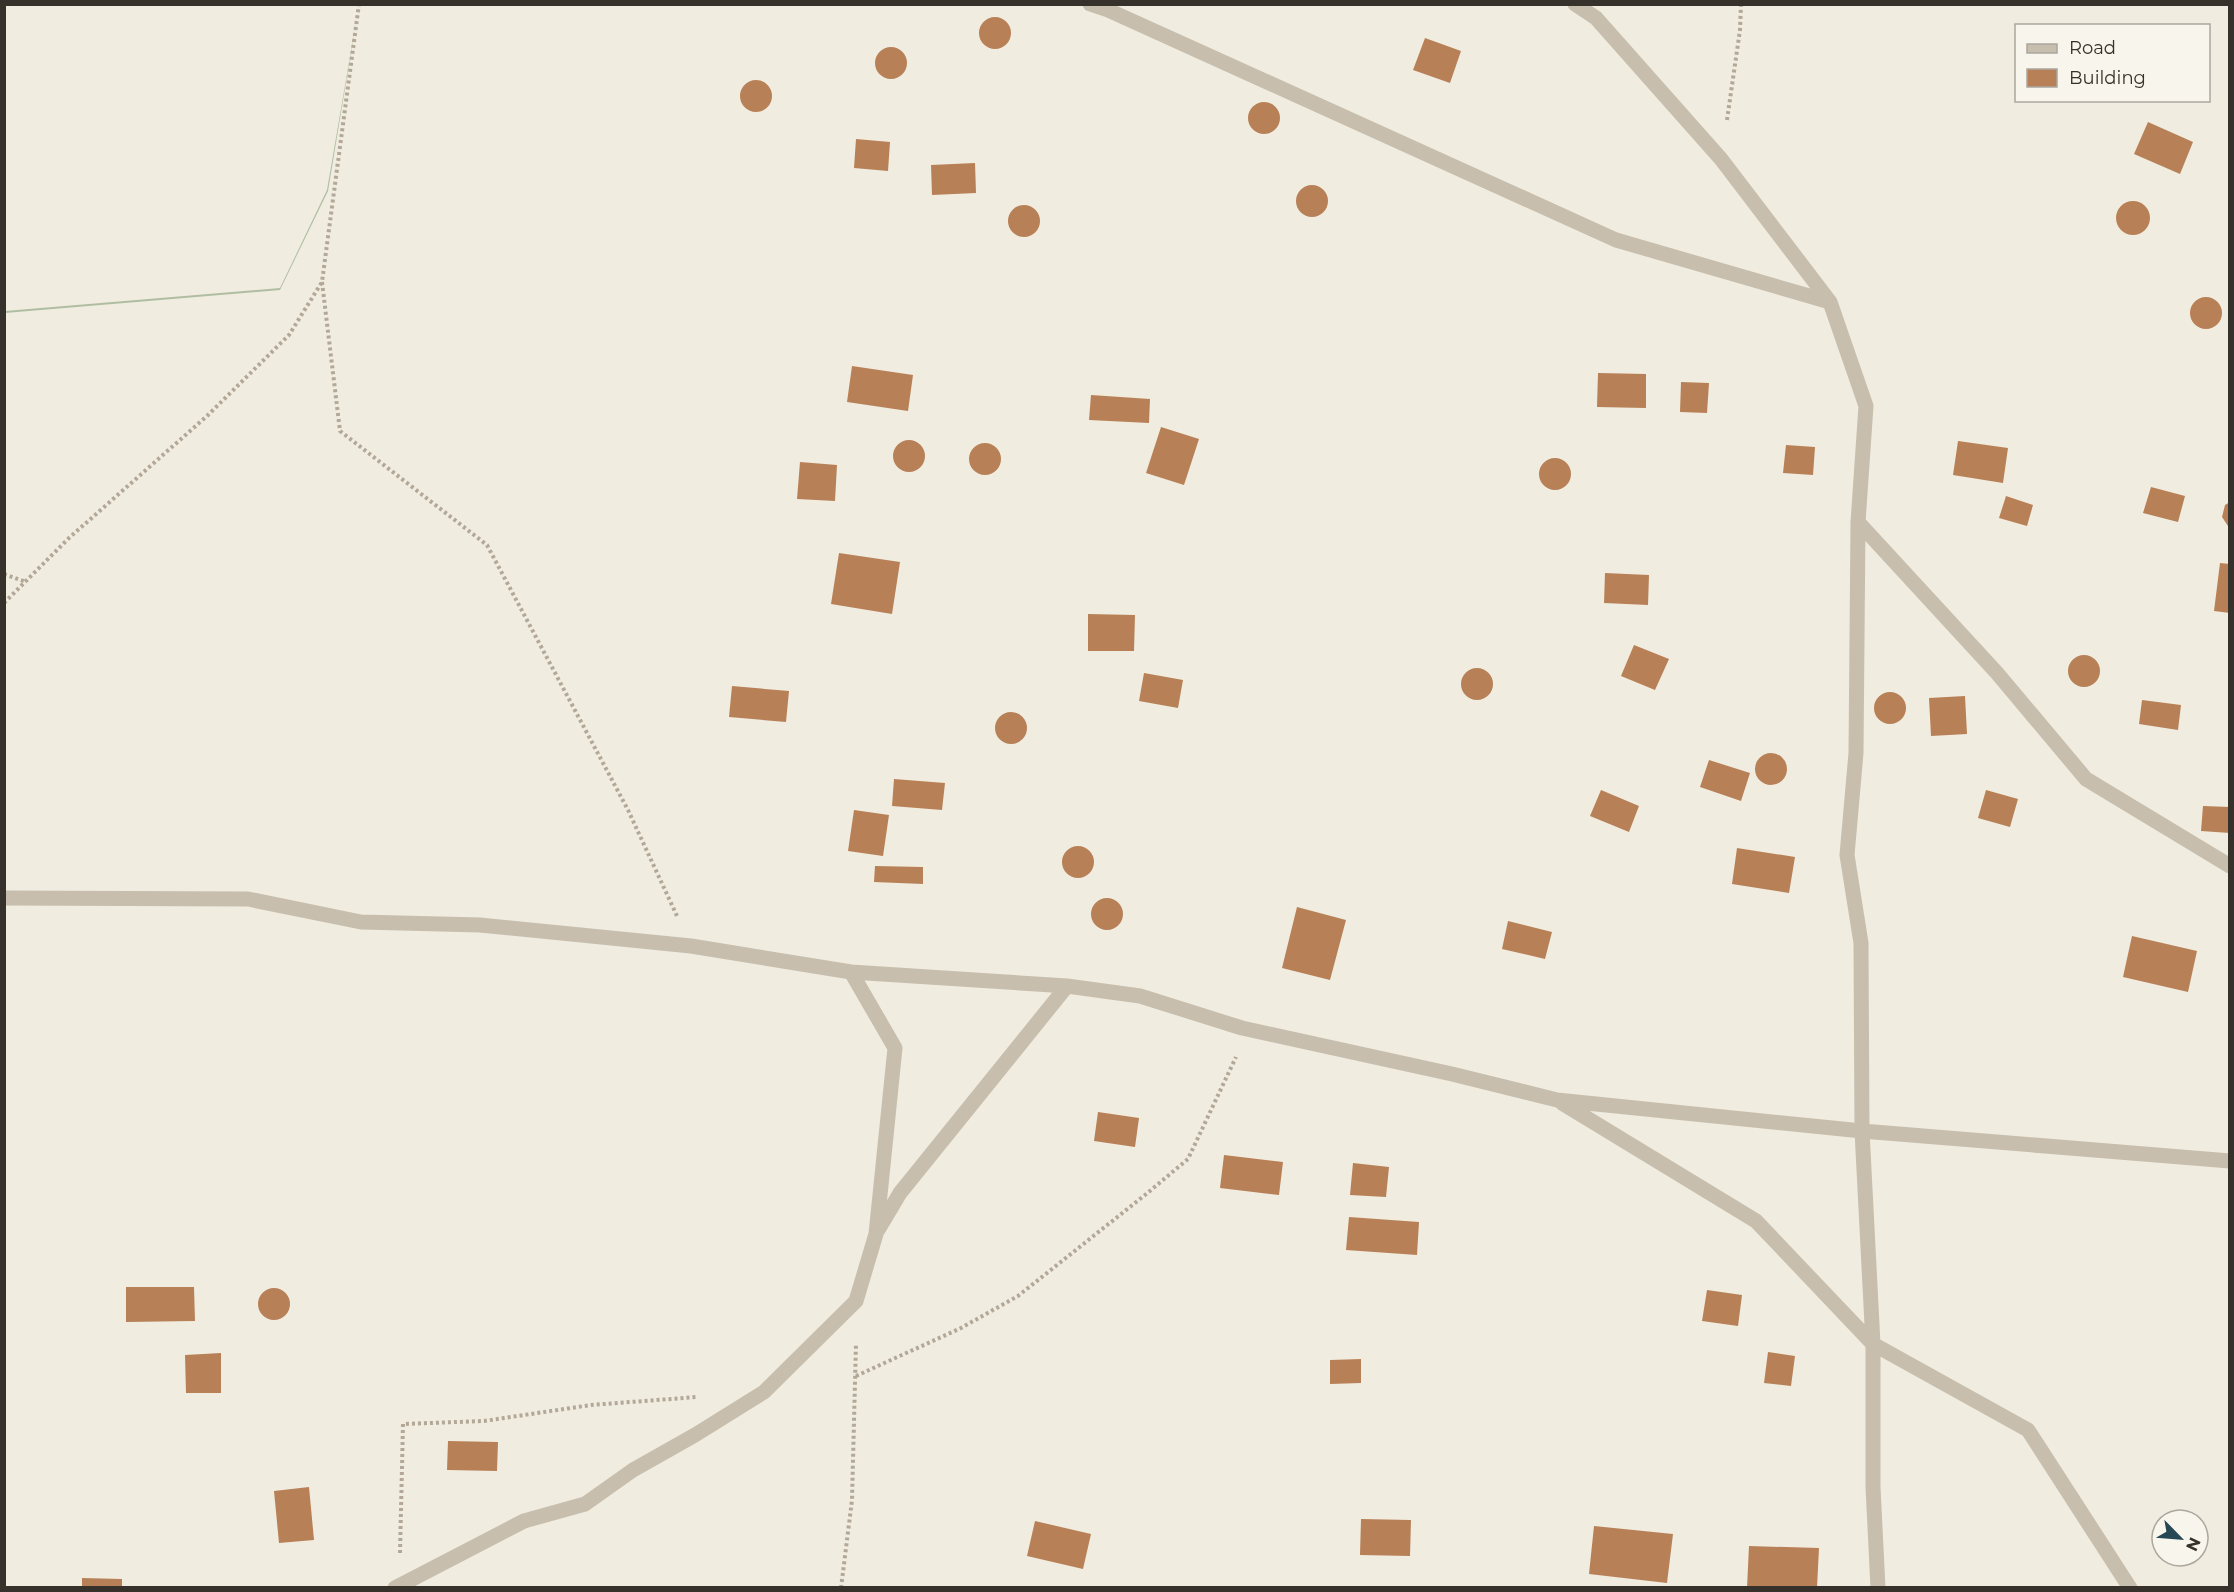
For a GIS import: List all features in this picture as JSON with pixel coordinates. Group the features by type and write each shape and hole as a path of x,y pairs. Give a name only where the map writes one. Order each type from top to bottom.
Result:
{"street":[{"path":"1090,4 1130,19 1616,240 1830,302"},
{"path":"1575,4 1596,18 1721,159 1830,302 1866,406 1858,522 1856,753 1847,855 1860,943 1862,1131 1873,1344 1873,1486 1878,1587"},
{"path":"1858,522 1997,673 2086,779 2229,866"},
{"path":"4,898 248,899 361,922 480,925 691,946 851,972 1067,986 1140,996 1242,1028 1452,1074 1557,1100 1862,1131 2229,1161"},
{"path":"397,1587 524,1521 585,1504 633,1470 695,1436 764,1392 856,1300 876,1234 895,1048 851,972"},
{"path":"876,1234 900,1193 1067,986"},
{"path":"1557,1100 1756,1221 1873,1344 2028,1430 2130,1587"}],"path":[{"path":"359,4 322,282 340,431 487,545 628,810 691,946"},
{"path":"1721,159 1740,30 1741,4"},
{"path":"4,603 69,538 207,416 289,335 322,282"},
{"path":"4,574 26,582"},
{"path":"856,1376 961,1328 1018,1296 1188,1159 1247,1032 1242,1028"},
{"path":"841,1587 852,1500 856,1300"},
{"path":"397,1587 403,1424 484,1421 591,1405 706,1396"}],"green space":[{"path":"359,4 328,191 280,290 5,313 5,311 280,288 327,190"}],"building":[{"path":"995,17 1007,21 1011,33 1007,45 995,49 983,45 979,33 983,21"},
{"path":"1425,38 1461,51 1450,83 1413,70"},
{"path":"891,47 903,51 907,63 903,75 891,79 879,75 875,63 879,51"},
{"path":"756,80 768,84 772,96 768,108 756,112 744,108 740,96 744,84"},
{"path":"1264,102 1276,106 1280,118 1276,130 1264,134 1252,130 1248,118 1252,106"},
{"path":"2148,122 2193,142 2180,174 2134,154"},
{"path":"856,139 890,142 888,171 854,168"},
{"path":"975,163 976,193 932,195 931,165"},
{"path":"1312,185 1323,190 1328,201 1323,212 1312,217 1301,212 1296,201 1301,190"},
{"path":"2133,201 2145,206 2150,218 2145,230 2133,235 2121,230 2116,218 2121,206"},
{"path":"1024,205 1036,209 1040,221 1036,233 1024,237 1012,233 1008,221 1012,209"},
{"path":"2206,297 2218,301 2222,313 2218,325 2206,329 2194,325 2190,313 2194,301"},
{"path":"852,366 913,375 908,411 847,402"},
{"path":"1598,373 1646,374 1646,408 1597,407"},
{"path":"1681,382 1709,383 1707,413 1680,412"},
{"path":"1091,395 1150,399 1149,423 1089,420"},
{"path":"1161,427 1199,439 1184,485 1146,473"},
{"path":"909,440 921,444 925,456 921,468 909,472 897,468 893,456 897,444"},
{"path":"1958,441 2008,448 2003,483 1953,475"},
{"path":"985,443 997,447 1001,459 997,471 985,475 973,471 969,459 973,447"},
{"path":"1786,445 1815,447 1813,475 1783,473"},
{"path":"1555,458 1567,462 1571,474 1567,486 1555,490 1543,486 1539,474 1543,462"},
{"path":"800,462 837,465 835,501 797,499"},
{"path":"2151,487 2185,496 2178,522 2143,513"},
{"path":"2006,496 2033,505 2027,526 1999,518"},
{"path":"2230,502 2230,529 2222,517 2225,505"},
{"path":"839,553 900,562 892,614 831,604"},
{"path":"2220,563 2230,564 2230,613 2214,611"},
{"path":"1605,573 1649,575 1648,605 1604,603"},
{"path":"1088,614 1135,615 1134,651 1088,651"},
{"path":"1634,645 1669,659 1655,690 1621,676"},
{"path":"2084,655 2096,659 2100,671 2096,683 2084,687 2072,683 2068,671 2072,659"},
{"path":"1477,668 1489,672 1493,684 1489,696 1477,700 1465,696 1461,684 1465,672"},
{"path":"1144,673 1183,680 1178,708 1139,701"},
{"path":"732,686 789,691 786,722 729,717"},
{"path":"1890,692 1902,696 1906,708 1902,720 1890,724 1878,720 1874,708 1878,696"},
{"path":"1965,696 1967,734 1931,736 1929,698"},
{"path":"2142,700 2181,705 2178,730 2139,724"},
{"path":"1011,712 1023,716 1027,728 1023,740 1011,744 999,740 995,728 999,716"},
{"path":"1771,753 1783,757 1787,769 1783,781 1771,785 1759,781 1755,769 1759,757"},
{"path":"1709,760 1750,773 1741,801 1700,787"},
{"path":"894,779 945,783 942,810 892,806"},
{"path":"1601,790 1639,806 1629,832 1590,816"},
{"path":"1986,790 2018,799 2010,827 1978,818"},
{"path":"2203,806 2230,807 2230,833 2201,831"},
{"path":"854,810 889,815 883,856 848,851"},
{"path":"1078,846 1090,850 1094,862 1090,874 1078,878 1066,874 1062,862 1066,850"},
{"path":"1737,848 1795,857 1789,893 1732,884"},
{"path":"875,866 923,867 923,884 874,882"},
{"path":"1107,898 1119,902 1123,914 1119,926 1107,930 1095,926 1091,914 1095,902"},
{"path":"1297,907 1346,920 1330,980 1282,968"},
{"path":"1508,921 1552,932 1545,959 1502,949"},
{"path":"2132,936 2197,951 2188,992 2123,977"},
{"path":"1098,1112 1139,1118 1135,1147 1094,1141"},
{"path":"1224,1155 1283,1162 1279,1195 1220,1188"},
{"path":"1353,1163 1389,1167 1386,1197 1350,1195"},
{"path":"1349,1217 1419,1222 1417,1255 1346,1250"},
{"path":"126,1287 194,1287 195,1321 126,1322"},
{"path":"274,1288 286,1292 290,1304 286,1316 274,1320 262,1316 258,1304 262,1292"},
{"path":"1707,1290 1742,1295 1738,1326 1702,1321"},
{"path":"1768,1352 1795,1356 1791,1386 1764,1383"},
{"path":"221,1353 221,1393 186,1393 185,1355"},
{"path":"1361,1359 1361,1383 1330,1384 1330,1360"},
{"path":"448,1441 498,1442 497,1471 447,1470"},
{"path":"309,1487 314,1540 279,1543 274,1491"},
{"path":"1361,1519 1411,1520 1410,1556 1360,1555"},
{"path":"1035,1521 1091,1534 1083,1569 1027,1556"},
{"path":"1594,1526 1673,1534 1667,1583 1589,1574"},
{"path":"1749,1546 1819,1548 1817,1588 1747,1588"},
{"path":"82,1578 122,1579 122,1588 82,1588"}]}
